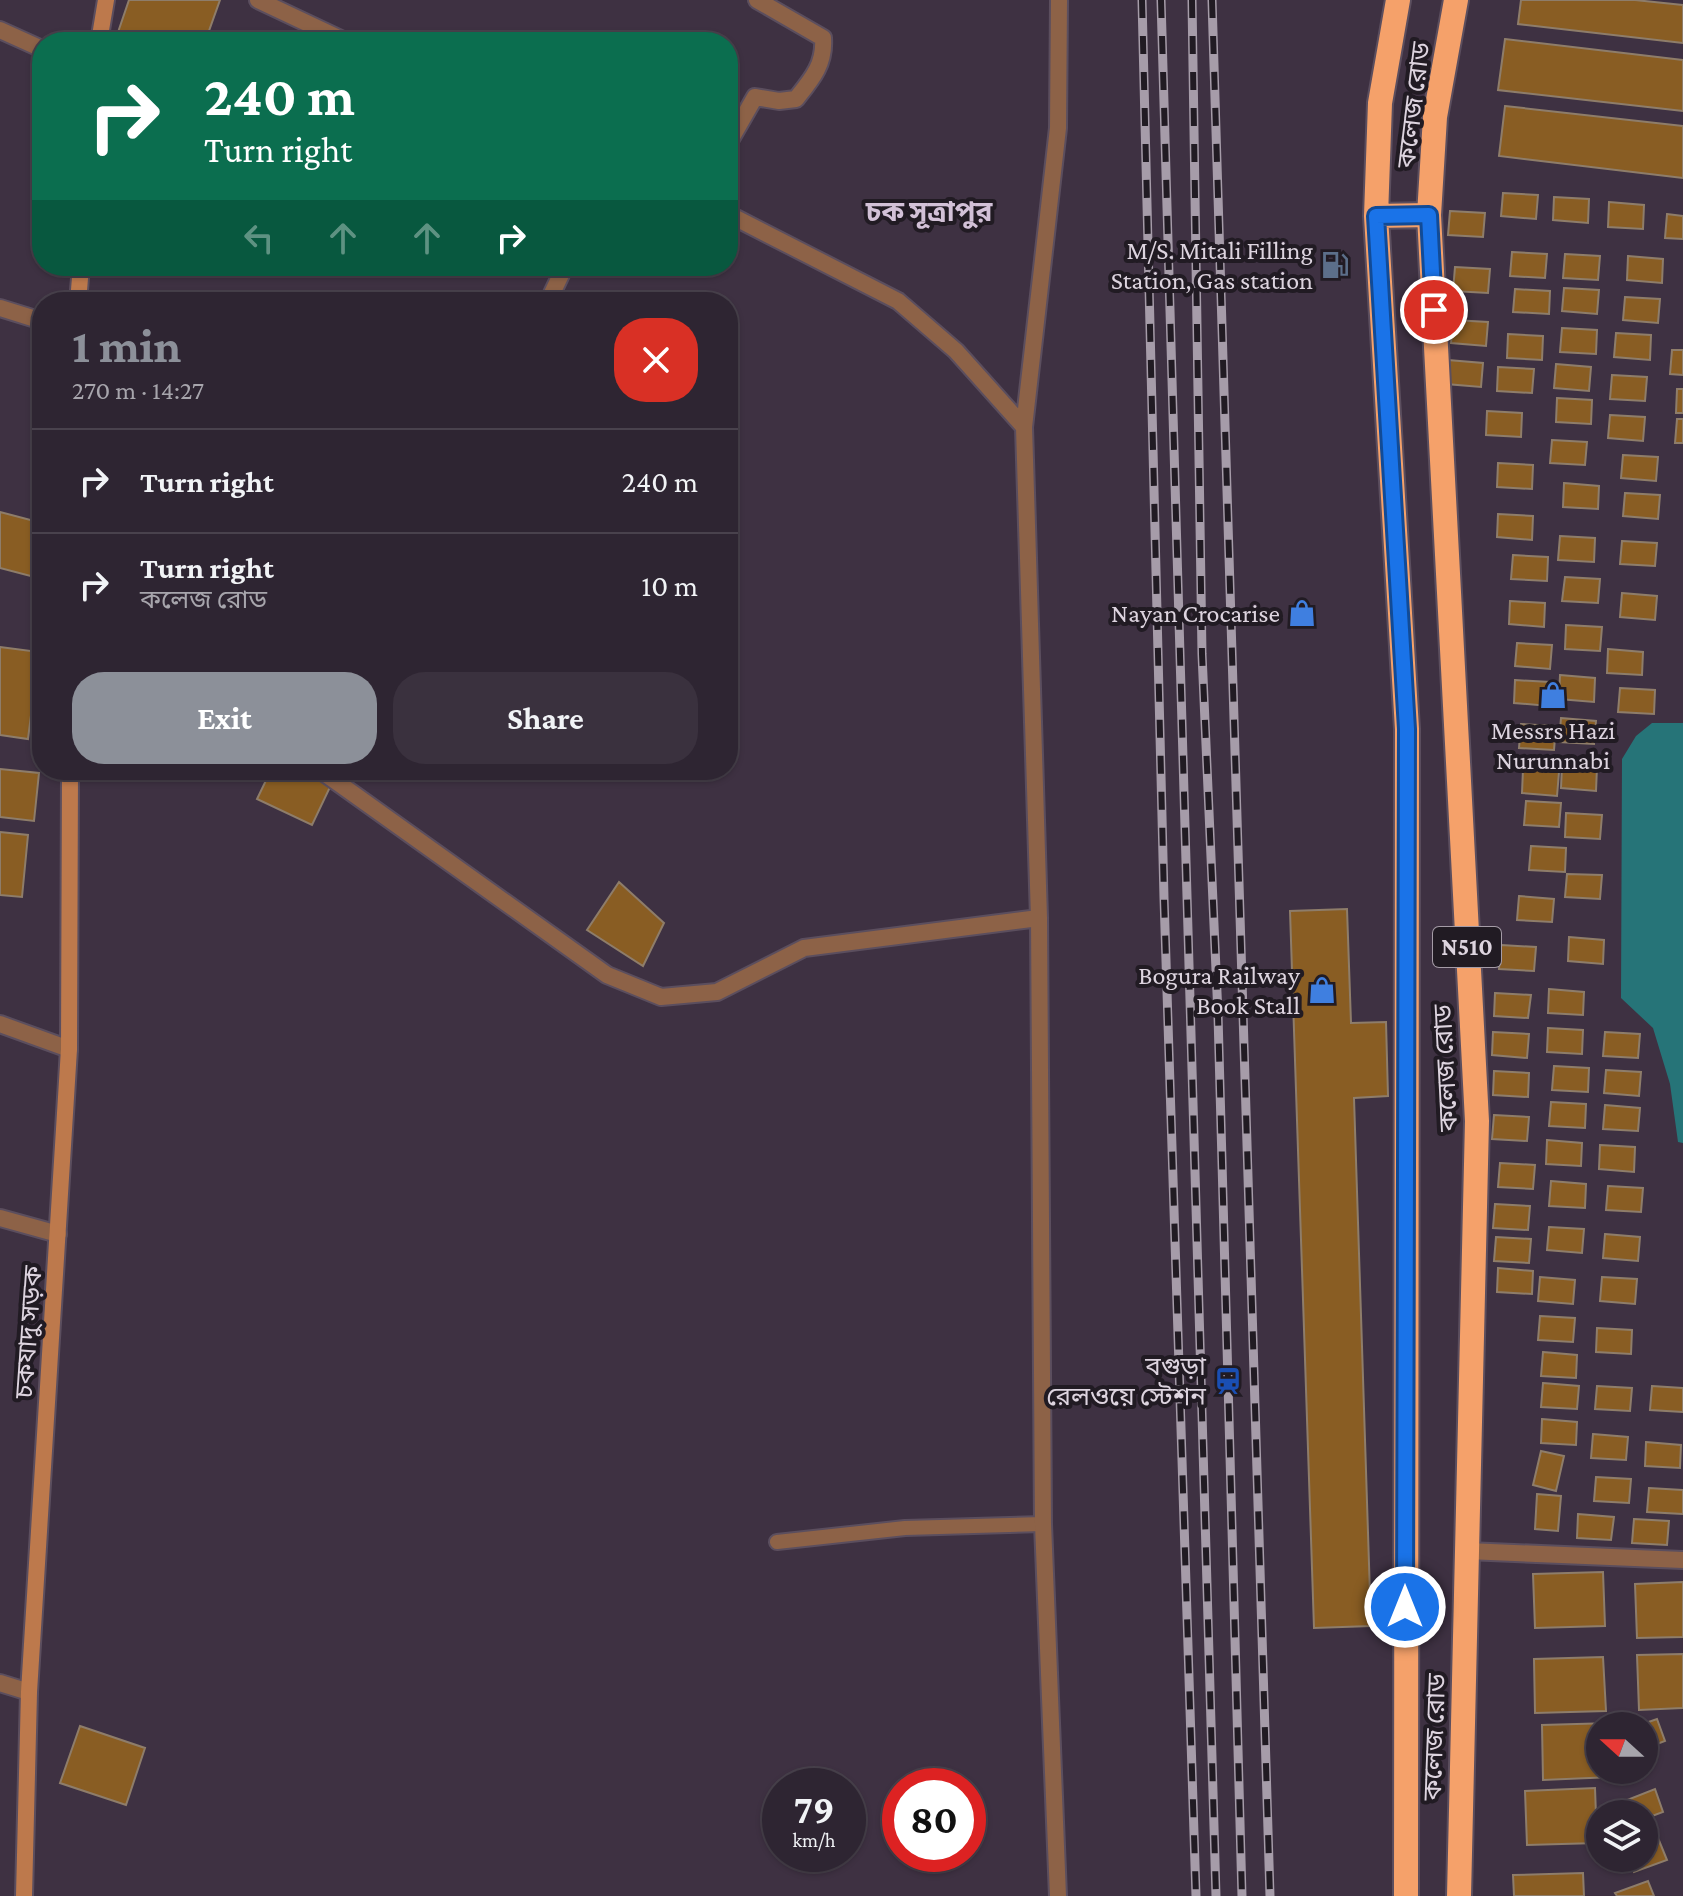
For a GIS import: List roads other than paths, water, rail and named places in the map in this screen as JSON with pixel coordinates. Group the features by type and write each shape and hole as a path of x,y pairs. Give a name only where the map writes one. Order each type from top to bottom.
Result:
{"highway":[{"name":"কলেজ রোড","path":"1398,0 1380,103 1376,216 1407,729 1406,1896"},
{"name":"কলেজ রোড","path":"1456,0 1435,117 1429,215 1477,1121 1459,1896"},
{"path":"1376,216 1429,215"}],"street":[{"path":"101,32 106,0"},
{"path":"258,0 326,32"},
{"path":"738,127 755,97 779,101 796,99 815,76 824,55 823,38 757,0"},
{"path":"1058,1896 1043,1524 1039,918 1024,427 1058,128 1059,0"},
{"path":"0,30 32,44"},
{"path":"738,219 898,301 956,351 1024,427"},
{"path":"0,308 32,318"},
{"name":"চকযাদু সড়ক","path":"24,1896 29,1692 69,1049 70,780"},
{"path":"334,780 607,975 661,997 717,992 804,948 1039,918"},
{"path":"0,1024 69,1049"},
{"path":"0,1218 58,1234"},
{"path":"1467,1551 1683,1560"},
{"path":"0,1683 29,1692"}],"lane":[{"path":"777,1542 905,1528 1043,1524"}],"railway":[{"path":"1142,0 1164,898 1196,1896"},
{"path":"1161,0 1216,1896"},
{"path":"1192,0 1202,654 1218,1015 1242,1896"},
{"path":"1212,0 1270,1896"}],"place":[{"name":"M/S. Mitali Filling Station, Gas station","path":"1335,265"},
{"name":"Nayan Crocarise","path":"1302,613"},
{"name":"Messrs Hazi Nurunnabi","path":"1553,695"},
{"name":"Bogura Railway Book Stall","path":"1322,990"},
{"name":"বগুড়া রেলওয়ে স্টেশন","path":"1228,1381"}],"district":[{"name":"চক সূত্রাপুর","path":"929,211"}]}
